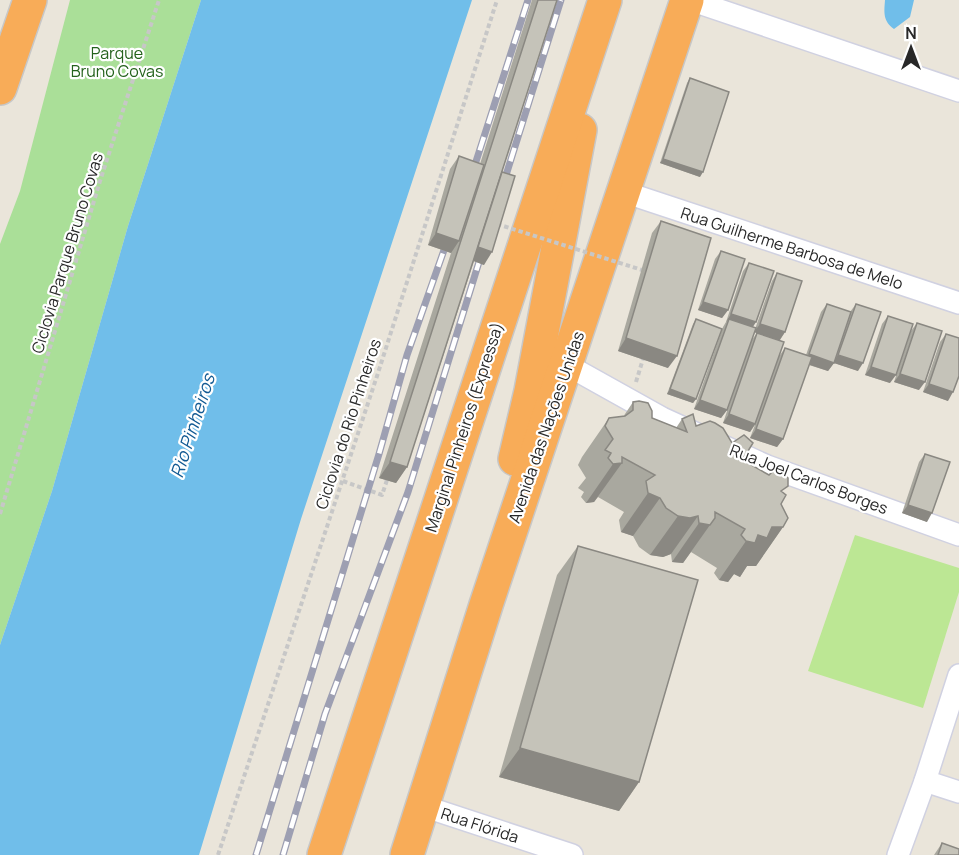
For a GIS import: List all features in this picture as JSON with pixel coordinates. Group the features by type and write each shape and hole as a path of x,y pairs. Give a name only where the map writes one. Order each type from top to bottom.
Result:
{"highway":[{"path":"0,88 30,0"},
{"name":"Avenida das Nações Unidas","path":"407,855 486,605 688,0"},
{"path":"486,605 498,530 536,368 602,10"},
{"name":"Marginal Pinheiros (Expressa)","path":"324,855 602,10"}],"street":[{"path":"688,0 959,91"},
{"name":"Rua Guilherme Barbosa de Melo","path":"624,192 959,303"},
{"name":"Rua Joel Carlos Borges","path":"567,365 662,418 766,466 959,535"},
{"path":"898,855 925,781 959,675"},
{"path":"925,781 959,792"},
{"name":"Rua Flórida","path":"423,806 572,855"}],"path":[{"name":"Ciclovia Parque Bruno Covas","path":"0,514 100,181 159,0"},
{"name":"Ciclovia do Rio Pinheiros","path":"218,855 343,481 497,0"},
{"path":"431,201 442,205"},
{"path":"496,224 651,273"},
{"path":"343,481 382,495 387,480"}],"green space":[{"name":"Parque Bruno Covas","path":"70,0 201,0 128,226 52,491 0,645 0,244 20,191"},
{"path":"855,535 959,568 959,592 923,708 808,671"}],"water":[{"name":"Rio Pinheiros","path":"201,0 472,0 301,519 199,855 0,855 0,645 52,491 128,226"},
{"path":"885,0 914,0 910,17 894,29 885,16"}],"building":[{"path":"538,0 557,0 407,467 390,462"},
{"path":"690,78 729,92 703,172 663,159"},
{"path":"459,156 484,165 459,241 436,233"},
{"path":"502,172 515,176 492,252 478,247"},
{"path":"661,221 711,238 677,356 626,338"},
{"path":"721,251 745,259 728,310 703,302"},
{"path":"749,263 774,271 756,322 731,314"},
{"path":"777,273 802,281 785,332 760,324"},
{"path":"827,304 851,312 834,363 809,354"},
{"path":"856,304 881,312 863,363 838,355"},
{"path":"888,316 913,324 896,375 871,367"},
{"path":"696,319 722,329 696,399 670,389"},
{"path":"729,319 756,328 727,410 700,400"},
{"path":"917,323 942,331 925,382 900,374"},
{"path":"757,333 784,342 755,424 729,414"},
{"path":"946,334 959,338 959,376 953,392 929,384"},
{"path":"785,348 812,357 783,439 756,429"},
{"path":"633,402 648,403 652,411 652,418 687,432 682,419 693,414 696,426 710,421 715,423 723,428 732,443 744,435 753,443 745,456 739,458 769,475 773,471 781,471 788,478 788,486 781,491 786,495 781,504 788,518 783,527 772,527 767,538 758,535 755,543 746,541 741,535 745,529 715,512 715,518 710,525 699,523 698,516 690,518 678,516 666,508 660,498 648,493 646,481 655,475 622,457 622,463 613,464 608,458 611,453 605,450 613,439 605,426 609,418 625,416 633,410"},
{"path":"925,454 950,462 932,513 908,505"},
{"path":"578,546 698,580 639,782 520,748"},
{"path":"942,843 959,849 959,855 938,855"}],"railway":[{"path":"471,177 528,0"},
{"path":"502,188 561,0"},
{"path":"256,855 379,454 407,355 449,236"},
{"path":"283,855 325,714 408,492 483,249"}]}
